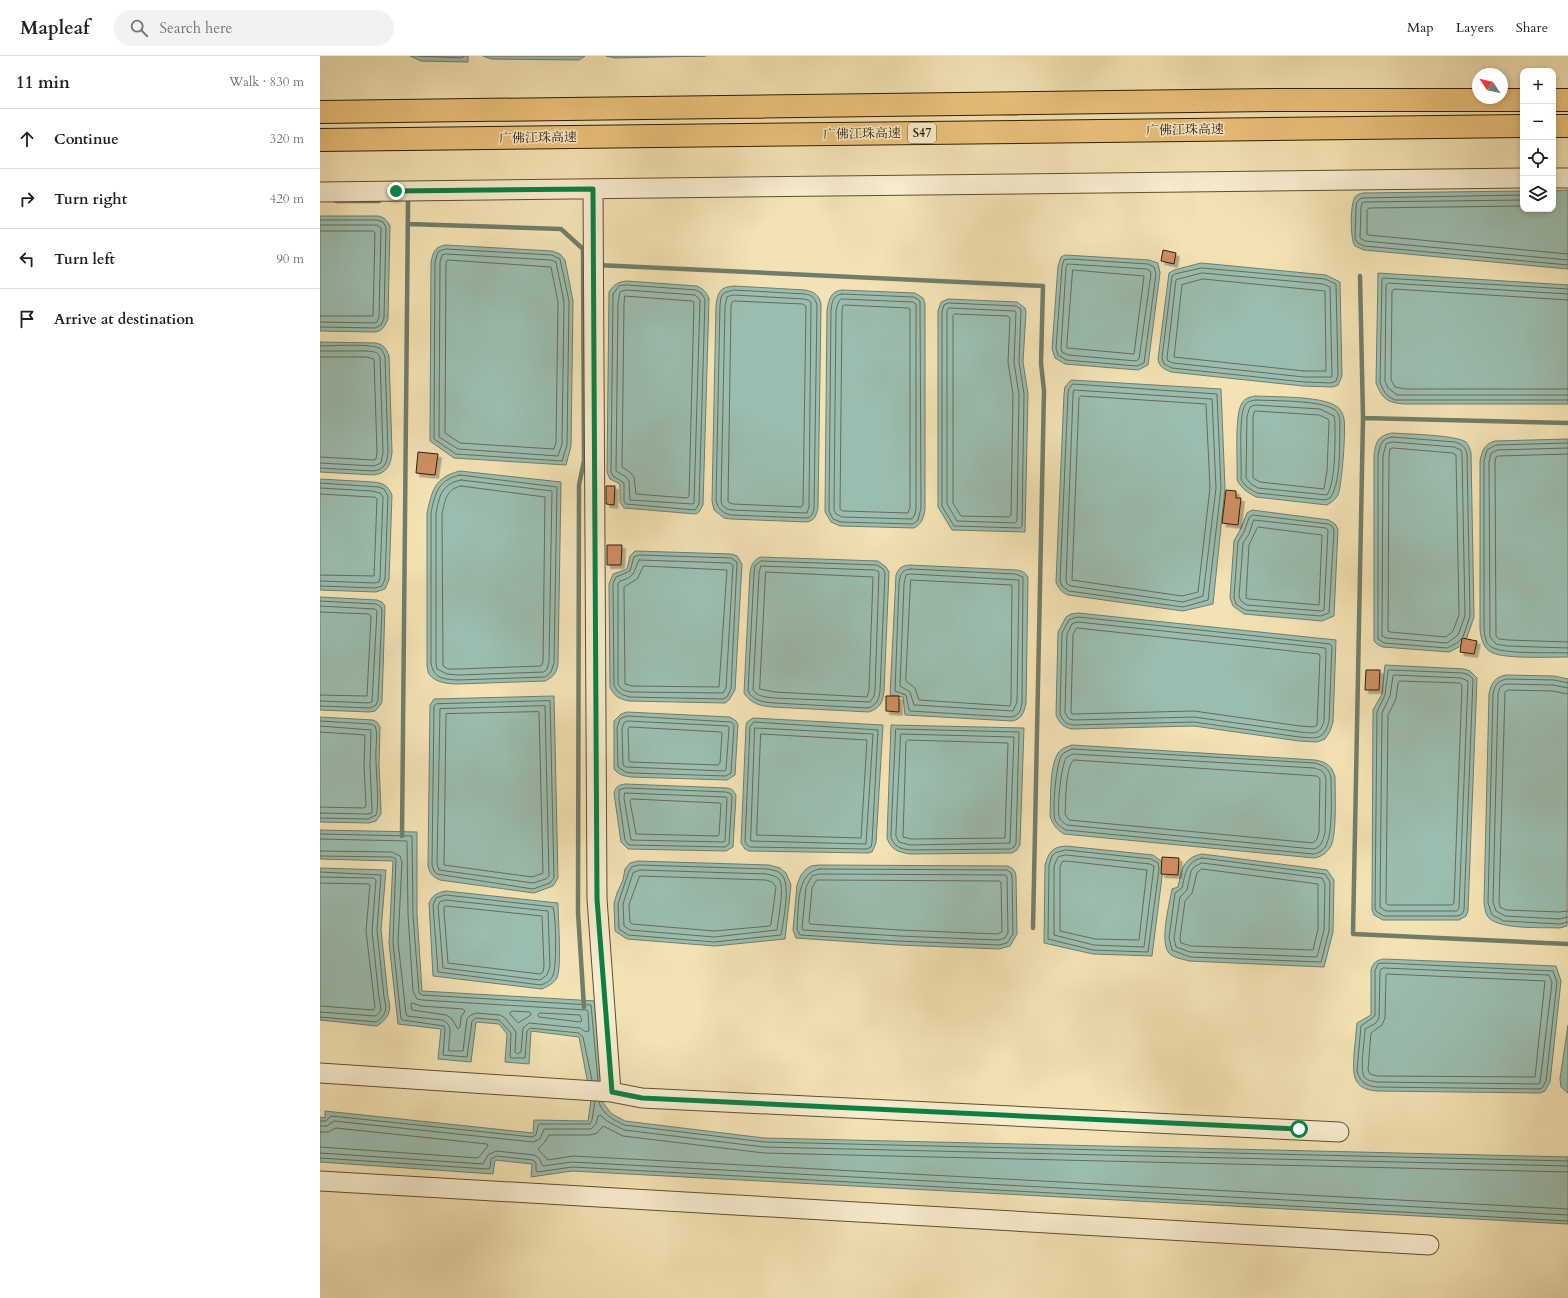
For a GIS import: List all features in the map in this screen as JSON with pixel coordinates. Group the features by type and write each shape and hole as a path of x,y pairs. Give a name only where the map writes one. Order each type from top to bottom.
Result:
{"highway":[{"name":"S47","path":"320,112 1271,100 1520,100"},
{"path":"1556,100 1568,100"},
{"name":"广佛江珠高速","path":"320,140 1520,126"},
{"path":"1556,126 1568,126"}],"street":[{"path":"320,192 1520,178"},
{"path":"1556,178 1568,178"},
{"path":"593,189 597,899 612,1092"},
{"path":"320,1073 612,1092 642,1098 1339,1132"},
{"path":"320,1181 1429,1245"}],"water":[{"path":"410,56 468,56 468,62 421,61"},
{"path":"483,56 585,56 579,60 491,59"},
{"path":"606,56 706,56 615,58"},
{"path":"1568,190 1568,269 1364,250 1355,246 1353,242 1351,214 1353,201 1355,197 1363,193 1520,191 1520,212 1556,212 1556,191"},
{"path":"320,216 378,216 382,217 388,222 390,226 388,319 384,327 380,330 376,332 320,331"},
{"path":"445,245 552,251 560,254 565,260 573,301 571,446 566,465 454,458 430,441 431,262 435,250"},
{"path":"1065,255 1149,260 1158,263 1160,273 1148,365 1138,370 1065,364 1055,358 1052,349 1058,266 1061,257"},
{"path":"1201,263 1326,275 1340,282 1342,376 1338,385 1333,387 1303,386 1171,372 1162,367 1159,364 1158,359 1169,273 1174,270"},
{"path":"1378,273 1568,285 1568,404 1405,404 1394,403 1386,399 1376,383"},
{"path":"627,281 697,286 707,294 709,299 703,505 696,514 624,508 620,502 620,484 610,479 607,472 609,292 616,284"},
{"path":"734,286 805,290 816,294 821,304 818,508 815,517 807,522 731,519 724,518 714,510 712,501 716,305 720,291"},
{"path":"842,290 915,293 923,298 925,303 925,509 922,520 914,528 840,526 831,522 825,512 827,310 831,296 835,292"},
{"path":"948,299 1017,302 1025,308 1023,362 1028,394 1025,532 952,530 938,507 938,311 941,302"},
{"path":"320,342 376,343 383,346 387,351 389,356 392,452 391,461 388,468 378,474 320,472"},
{"path":"1071,380 1221,389 1225,488 1213,604 1183,611 1068,595 1059,588 1056,582 1064,394 1065,387"},
{"path":"1255,396 1320,400 1336,406 1340,410 1344,417 1342,470 1338,495 1332,502 1327,505 1256,497 1241,486 1237,480 1238,418 1242,403 1249,397"},
{"path":"1387,434 1442,436 1461,440 1467,443 1471,452 1474,617 1466,640 1459,647 1449,652 1383,647 1374,641 1374,455 1378,440"},
{"path":"1568,439 1568,657 1518,657 1493,653 1485,646 1480,629 1480,461 1484,448 1495,441"},
{"path":"460,471 561,482 558,663 554,674 551,678 545,681 451,684 435,679 429,673 427,668 427,513 433,491 436,486 445,477"},
{"path":"320,479 377,482 385,485 389,489 392,495 389,580 385,589 376,592 320,590"},
{"path":"1252,510 1329,520 1335,524 1338,529 1334,616 1322,621 1244,614 1233,606 1230,598 1234,541 1247,513"},
{"path":"635,551 732,554 737,556 742,564 735,690 729,700 725,703 629,701 617,697 613,693 610,687 609,584 613,574 627,569 630,556"},
{"path":"760,557 878,561 886,567 889,572 884,691 882,701 876,709 869,712 773,707 757,704 747,697 744,693 750,573 753,564"},
{"path":"910,565 1016,570 1022,571 1026,574 1028,578 1026,703 1023,713 1018,719 1012,721 905,715 903,697 890,695 896,575 901,567"},
{"path":"320,597 377,600 382,602 385,606 382,702 375,711 320,710"},
{"path":"1078,613 1336,640 1333,722 1330,731 1325,739 1317,742 1299,741 1194,726 1072,729 1066,727 1060,723 1056,715 1058,632 1066,617 1071,614"},
{"path":"1385,665 1464,669 1470,671 1477,678 1468,911 1466,916 1459,920 1383,920 1374,915 1372,910 1373,710 1382,694"},
{"path":"1506,675 1554,676 1568,679 1567,926 1560,928 1523,927 1503,924 1495,922 1489,918 1485,911 1489,694 1494,681 1499,677"},
{"path":"554,696 558,878 553,886 534,893 440,880 435,878 428,866 430,705 434,699"},
{"path":"627,712 730,717 738,724 735,775 727,780 631,777 620,774 614,769 614,721 621,714"},
{"path":"320,717 373,720 377,722 380,727 379,766 381,814 376,821 369,823 320,822"},
{"path":"753,718 883,725 876,843 872,852 749,851 745,849 741,843 746,726 747,722"},
{"path":"891,725 1024,728 1020,845 1017,850 1012,853 910,854 893,848 887,838"},
{"path":"1072,745 1315,760 1323,762 1331,767 1335,777 1335,823 1331,846 1324,854 1314,858 1064,834 1055,826 1050,816 1052,775 1053,766 1058,753 1066,747"},
{"path":"625,784 732,789 736,796 733,847 726,851 628,849 621,842 614,793 618,786"},
{"path":"320,830 417,832 417,914 422,991 596,1001 603,1103 612,1114 625,1121 764,1138 1568,1157 1568,1224 572,1171 531,1177 532,1164 495,1160 493,1174 320,1162 320,1117 325,1118 325,1111 533,1133 534,1120 588,1121 591,1100 579,1037 531,1031 529,1064 505,1062 507,1034 499,1024 476,1022 471,1062 438,1059 441,1029 398,1024 389,943 393,861 320,859"},
{"path":"1066,846 1153,855 1161,861 1163,869 1152,956 1093,954 1044,943 1045,865 1048,857 1054,849"},
{"path":"1202,854 1327,870 1334,880 1333,932 1324,967 1189,961 1171,955 1166,948 1165,931 1172,889 1178,887 1182,870 1190,858"},
{"path":"638,861 769,865 780,868 786,873 791,885 785,939 715,946 627,939 615,931 614,903 623,880 625,869 630,863"},
{"path":"811,866 1007,866 1015,872 1016,876 1017,934 1010,946 999,949 898,945 796,938 793,930 797,885 801,875 806,869"},
{"path":"320,868 386,870 381,930 390,1006 387,1017 377,1026 320,1020"},
{"path":"446,891 558,903 559,963 557,978 550,985 542,989 433,976 429,903 435,895"},
{"path":"1384,959 1556,966 1561,981 1550,1082 1545,1091 1540,1093 1377,1091 1369,1090 1358,1084 1354,1074 1357,1023 1371,1015 1371,970 1375,962"},
{"path":"1568,1025 1568,1093 1561,1087 1560,1079"}],"building":[{"path":"1163,250 1176,253 1174,264 1161,261"},
{"path":"418,452 438,454 435,475 416,473"},
{"path":"606,486 615,486 614,505 606,504"},
{"path":"1226,490 1236,491 1236,498 1241,498 1238,525 1222,523"},
{"path":"607,545 622,545 621,565 607,565"},
{"path":"1462,638 1477,641 1474,654 1460,652"},
{"path":"1366,670 1380,670 1379,690 1365,690"},
{"path":"886,696 899,696 899,712 886,711"},
{"path":"1162,857 1179,858 1178,875 1161,874"}],"waterway":[{"path":"336,201 379,201"},
{"path":"402,836 408,202"},
{"path":"408,224 561,229 583,249 584,461 579,485 578,912 584,1007"},
{"path":"597,265 1043,286 1041,363 1044,391 1033,928"},
{"path":"1360,276 1363,418 1353,934 1568,944"},
{"path":"1363,418 1568,423"}],"route":[{"path":"396,191 593,189 597,899 612,1092 642,1098 1299,1129"}]}
